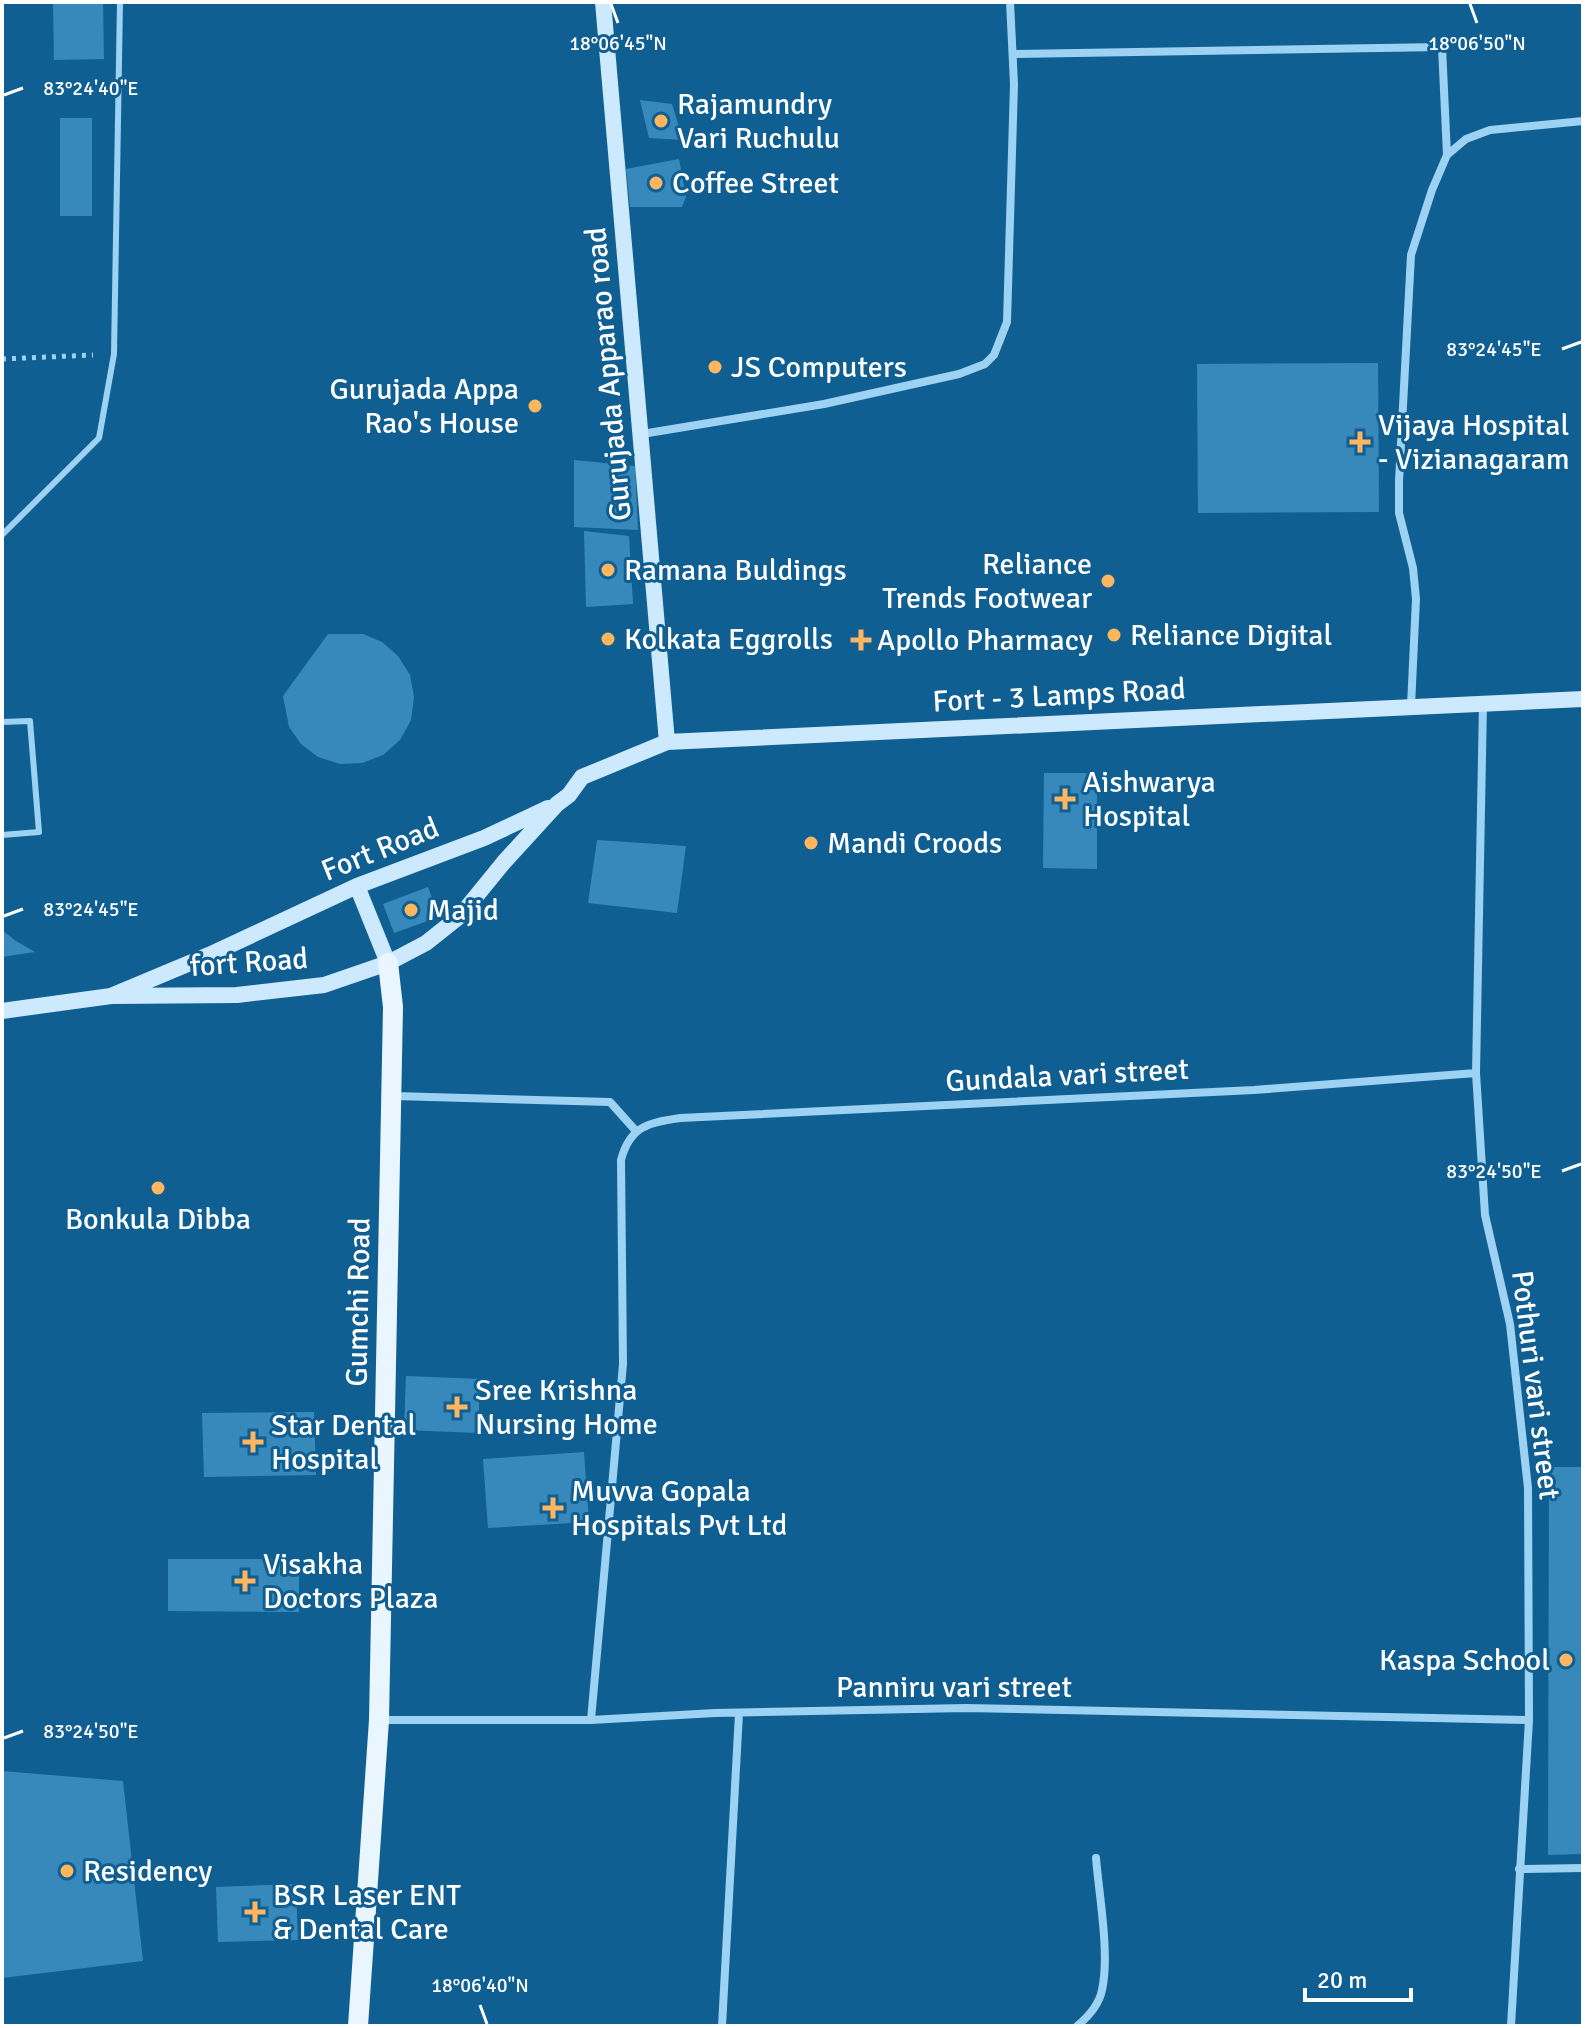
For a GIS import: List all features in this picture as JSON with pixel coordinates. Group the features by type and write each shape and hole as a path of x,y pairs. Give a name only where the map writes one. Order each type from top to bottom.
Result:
{"main road":[{"name":"Gumchi Road","path":"358,2026 379,1720 392,1096 393,1007 388,963"}],"street":[{"name":"Gurujada Apparao road","path":"603,2 667,742"},
{"path":"642,434 824,404 959,374 985,364 994,355 1007,322 1014,84 1010,2"},
{"path":"1013,54 1442,47 1447,155 1411,255 1399,481 1399,513 1413,568 1416,599 1411,706"},
{"path":"1447,155 1466,139 1490,130 1583,121"},
{"name":"Fort - 3 Lamps Road","path":"557,804 569,795 582,777 667,742 1583,699"},
{"name":"Pothuri vari street","path":"1483,703 1476,1073 1485,1215 1510,1324 1528,1488 1529,1720 1511,2026"},
{"path":"357,886 388,963 426,943 460,916 557,804"},
{"name":"Fort Road","path":"2,1011 111,996 209,955 357,886 484,838 557,804"},
{"name":"fort Road","path":"111,996 266,992 324,985 388,963"},
{"name":"Gundala vari street","path":"636,1131 660,1121 1254,1090 1476,1073"},
{"path":"392,1096 610,1102 636,1131 625,1146 621,1160 623,1364 591,1720"},
{"name":"Panniru vari street","path":"379,1720 591,1720 966,1708 1529,1720"},
{"path":"722,2026 739,1713"},
{"path":"1077,2026 1092,2012 1102,1992 1105,1962 1096,1858"},
{"path":"1519,1869 1583,1868"}],"lane":[{"path":"2,535 99,438 114,354 120,2"},
{"path":"2,722 30,721 39,832 2,835"}],"path":[{"path":"2,359 114,354"}],"building":[{"path":"53,2 103,2 104,59 54,60"},
{"name":"Rajamundry Vari Ruchulu","path":"640,100 672,104 683,140 649,138"},
{"path":"60,118 92,118 92,216 60,216"},
{"name":"Coffee Street","path":"679,159 686,197 682,207 630,207 626,169"},
{"path":"1378,363 1379,512 1198,513 1197,364"},
{"path":"574,460 635,466 638,530 574,527"},
{"name":"Ramana Buldings","path":"584,531 629,536 633,604 586,607"},
{"path":"328,634 363,634 382,642 398,656 410,675 414,697 411,720 400,740 383,755 362,763 340,764 318,757 301,744 289,727 283,696"},
{"path":"1044,773 1097,773 1097,869 1043,868"},
{"path":"597,840 686,846 677,913 588,903"},
{"name":"Majid","path":"428,887 439,917 394,933 383,904"},
{"path":"2,930 16,941 35,952 2,957"},
{"path":"406,1376 480,1379 478,1433 404,1430"},
{"path":"314,1412 316,1475 204,1477 202,1413"},
{"path":"584,1452 589,1522 488,1528 483,1459"},
{"name":"Kaspa School","path":"1549,1467 1583,1467 1583,1854 1548,1855"},
{"path":"168,1559 299,1559 299,1612 168,1611"},
{"name":"Residency","path":"2,1771 123,1781 143,1961 2,1978"},
{"path":"296,1884 298,1940 218,1942 216,1887"}],"place":[{"name":"Rajamundry Vari Ruchulu","path":"661,121"},
{"name":"Coffee Street","path":"656,183"},
{"name":"JS Computers","path":"715,367"},
{"name":"Gurujada Appa Rao's House","path":"535,406"},
{"name":"Vijaya Hospital - Vizianagaram","path":"1360,442"},
{"name":"Ramana Buldings","path":"608,570"},
{"name":"Reliance Trends Footwear","path":"1108,581"},
{"name":"Reliance Digital","path":"1114,635"},
{"name":"Kolkata Eggrolls","path":"608,639"},
{"name":"Apollo Pharmacy","path":"861,640"},
{"name":"Aishwarya Hospital","path":"1065,799"},
{"name":"Mandi Croods","path":"811,843"},
{"name":"Majid","path":"411,910"},
{"name":"Bonkula Dibba","path":"158,1188"},
{"name":"Sree Krishna Nursing Home","path":"457,1407"},
{"name":"Star Dental Hospital","path":"253,1442"},
{"name":"Muvva Gopala Hospitals Pvt Ltd","path":"553,1508"},
{"name":"Visakha Doctors Plaza","path":"245,1581"},
{"name":"Kaspa School","path":"1566,1660"},
{"name":"Residency","path":"67,1871"},
{"name":"BSR Laser ENT & Dental Care","path":"255,1912"}]}
